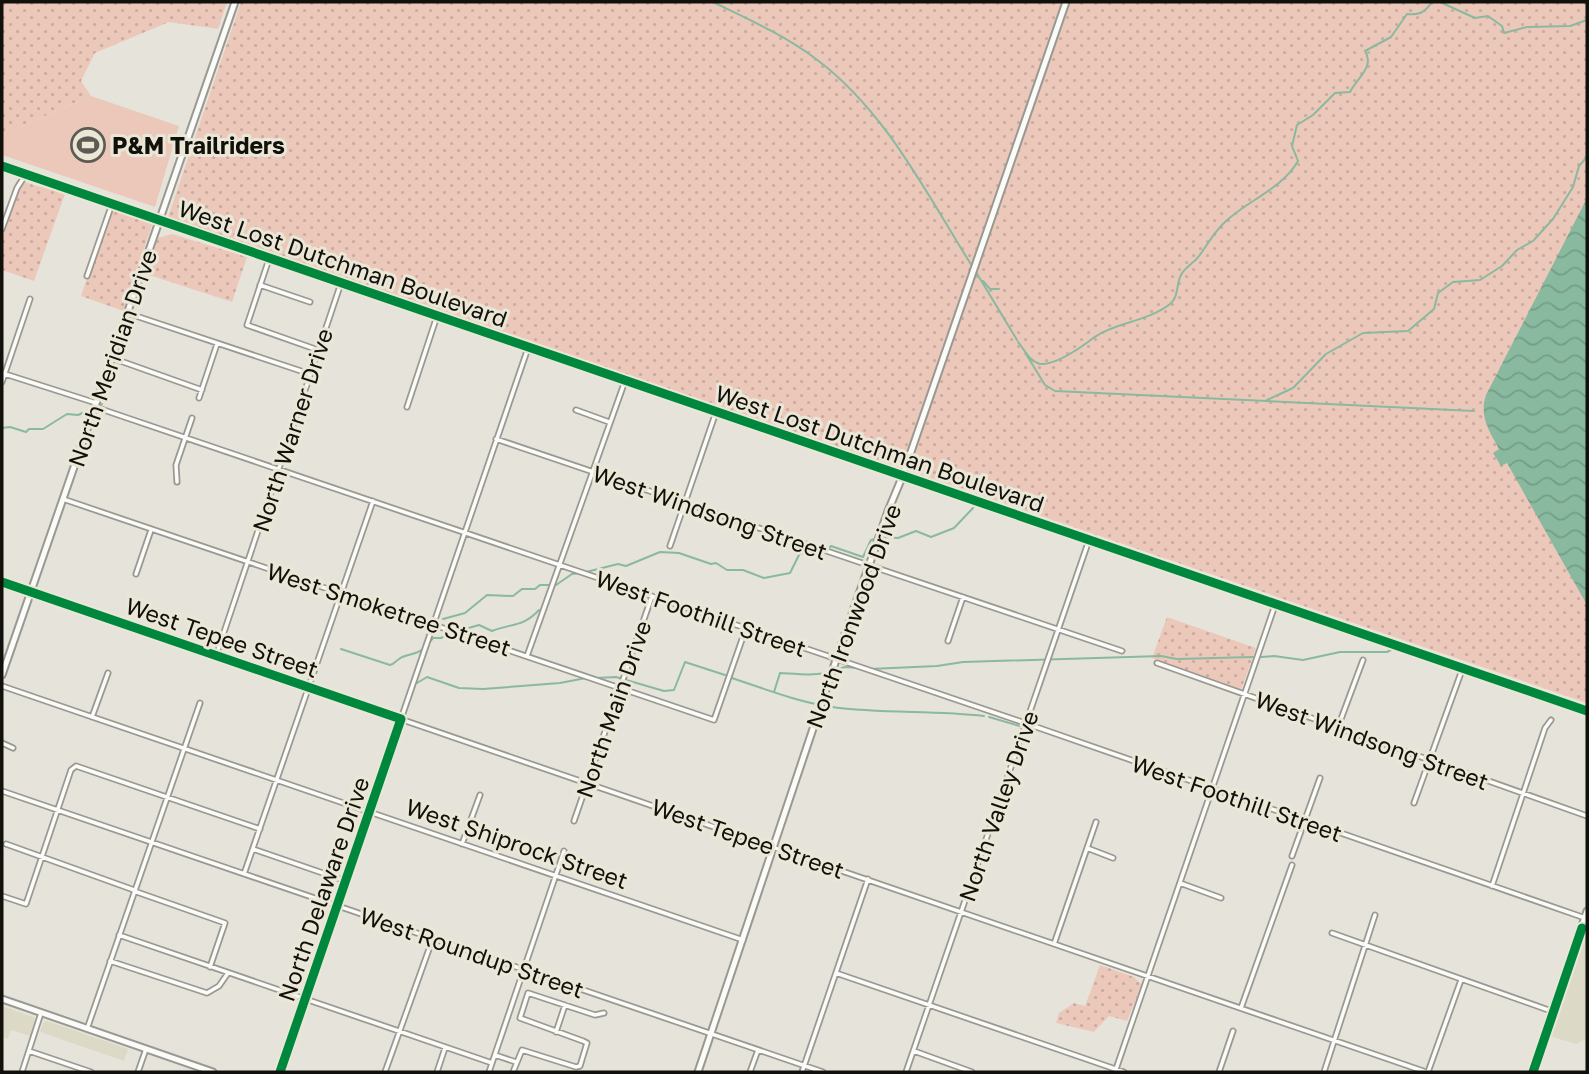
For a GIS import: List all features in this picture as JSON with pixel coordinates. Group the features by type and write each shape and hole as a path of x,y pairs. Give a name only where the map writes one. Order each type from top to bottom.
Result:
{"street":[{"name":"North Meridian Drive","path":"2,675 235,2"},
{"name":"North Ironwood Drive","path":"698,1072 836,660 1066,2"},
{"name":"West Lost Dutchman Boulevard","path":"2,166 1587,711"},
{"path":"2,229 17,188 26,174"},
{"path":"87,276 112,204"},
{"path":"269,259 247,325 318,350"},
{"name":"North Warner Drive","path":"216,656 341,284"},
{"path":"260,285 310,302"},
{"path":"2,382 30,299"},
{"path":"127,313 310,374"},
{"path":"407,407 437,316"},
{"path":"199,398 217,344"},
{"name":"North Delaware Drive","path":"280,1072 528,348"},
{"path":"112,358 202,390"},
{"name":"West Foothill Street","path":"3,374 1585,918"},
{"path":"527,656 625,380"},
{"path":"576,410 610,422"},
{"path":"670,546 716,412"},
{"path":"177,482 176,465 191,418"},
{"name":"West Windsong Street","path":"496,439 1122,651"},
{"name":"West Smoketree Street","path":"63,499 714,720 746,628"},
{"path":"244,874 373,501"},
{"path":"136,574 151,529"},
{"name":"North Valley Drive","path":"906,1072 1089,540"},
{"name":"West Tepee Street","path":"2,582 1427,1072"},
{"name":"North Main Drive","path":"574,821 652,596"},
{"path":"948,641 962,597"},
{"path":"1115,1071 1275,605"},
{"path":"1338,727 1363,660"},
{"name":"West Windsong Street","path":"1157,663 1587,816"},
{"path":"1414,803 1462,670"},
{"path":"92,718 108,673"},
{"name":"West Shiprock Street","path":"2,687 743,940"},
{"path":"87,1029 200,703"},
{"path":"1492,887 1545,728 1551,720"},
{"path":"2,743 13,748"},
{"path":"2,896 26,904 71,770 76,766 260,829"},
{"path":"1292,856 1320,778"},
{"name":"West Roundup Street","path":"2,791 822,1072"},
{"path":"462,844 480,795"},
{"path":"1054,944 1096,822"},
{"path":"6,844 225,923 211,967"},
{"path":"1087,848 1113,858"},
{"path":"253,849 346,881"},
{"path":"489,1072 564,851"},
{"path":"1241,1008 1292,865"},
{"path":"802,1072 868,879"},
{"path":"1180,883 1222,898"},
{"path":"1533,1072 1587,911"},
{"path":"1324,1072 1374,915"},
{"path":"1332,933 1554,1012"},
{"path":"119,935 492,1063"},
{"path":"385,1072 433,938"},
{"path":"110,961 207,993 219,986 228,973"},
{"path":"836,972 1124,1072"},
{"path":"1427,1072 1461,980"},
{"path":"513,1072 522,1050 579,1067 587,1043 520,1018 528,993 595,1015 604,1013"},
{"path":"2,999 214,1072"},
{"path":"556,1031 565,1005"},
{"path":"22,1072 41,1013"},
{"path":"1219,1072 1233,1031"},
{"path":"437,1072 446,1047"},
{"path":"138,1072 146,1049"},
{"path":"750,1072 758,1050"},
{"path":"29,1051 92,1072"},
{"path":"914,1051 972,1072"},
{"path":"495,1055 516,1062"}],"shaded area":[{"path":"2,2 227,2 218,29 169,22 95,53 81,81 91,96 2,135"},
{"path":"241,2 1587,2 1587,703 168,217"},
{"name":"P&M Trailriders","path":"91,96 179,126 155,207 2,155 2,135"},
{"path":"17,180 65,194 34,281 2,270 2,223"},
{"path":"111,208 153,222 123,311 81,296"},
{"path":"172,234 247,257 232,302 146,274 158,238"},
{"path":"1167,617 1256,648 1241,690 1152,658"},
{"path":"1587,929 1587,1038 1576,1044 1550,1036"},
{"path":"1100,965 1134,977 1142,985 1127,1021 1109,1016 1094,1032 1056,1023 1059,1013 1074,1003 1085,1006"},
{"path":"2,1006 33,1017 35,1020 30,1036 11,1030 8,1039 2,1037"},
{"path":"47,1021 128,1049 124,1061 40,1032 43,1023"}],"water":[{"path":"1587,198 1587,605 1507,463 1501,466 1493,453 1499,449 1486,423 1484,403"}],"waterway":[{"path":"713,2 791,42 841,80 884,128 921,182 972,266"},
{"path":"1018,342 1036,363 1046,364 1072,353 1107,330 1150,315 1170,304 1175,298 1183,272 1221,226 1291,171 1298,161 1292,146 1297,125 1313,115 1335,93 1350,92 1368,62 1365,51 1391,37 1407,14 1421,12 1432,2 1437,2"},
{"path":"1440,2 1475,18 1488,16 1502,26 1504,33 1527,27 1570,26 1587,20"},
{"path":"1267,400 1293,388 1326,354 1363,333 1408,331 1434,309 1438,293 1453,282 1480,280 1502,266 1517,250 1533,241 1553,219 1573,187 1579,166 1587,157"},
{"path":"976,272 1017,340"},
{"path":"983,281 990,289 999,289"},
{"path":"1026,354 1045,385 1055,391 1474,411"},
{"path":"2,428 10,427 26,432 29,429 43,429 67,414 78,415 89,410"},
{"path":"885,537 898,538 916,531 931,537 954,528 973,508"},
{"path":"829,548 831,546 863,557 871,540 875,539"},
{"path":"586,572 618,564 626,566 660,552 679,553 711,564 716,563 727,570 743,570 764,578 790,573 800,553 820,554"},
{"path":"443,619 465,613 487,595 513,596 522,589 556,585 572,574 580,573"},
{"path":"458,631 479,625 492,631 523,622 539,610"},
{"path":"428,644 433,638 441,638 453,632"},
{"path":"341,649 390,665 424,648"},
{"path":"1261,657 1303,660 1340,652 1387,652 1393,649"},
{"path":"870,669 963,662 1161,656 1177,659 1253,657"},
{"path":"596,678 616,677 664,691 674,690 685,662 725,675"},
{"path":"836,670 845,667 858,668"},
{"path":"774,692 780,673 830,672"},
{"path":"417,683 427,677 459,688 483,689 560,683 586,678"},
{"path":"732,678 794,699 832,707 984,716"},
{"path":"989,717 1020,726"}],"cycle path":[{"path":"2,166 1587,711"},
{"path":"2,582 401,719 280,1072"},
{"path":"1533,1072 1582,928"}],"place":[{"name":"P&M Trailriders","path":"88,145"}]}
